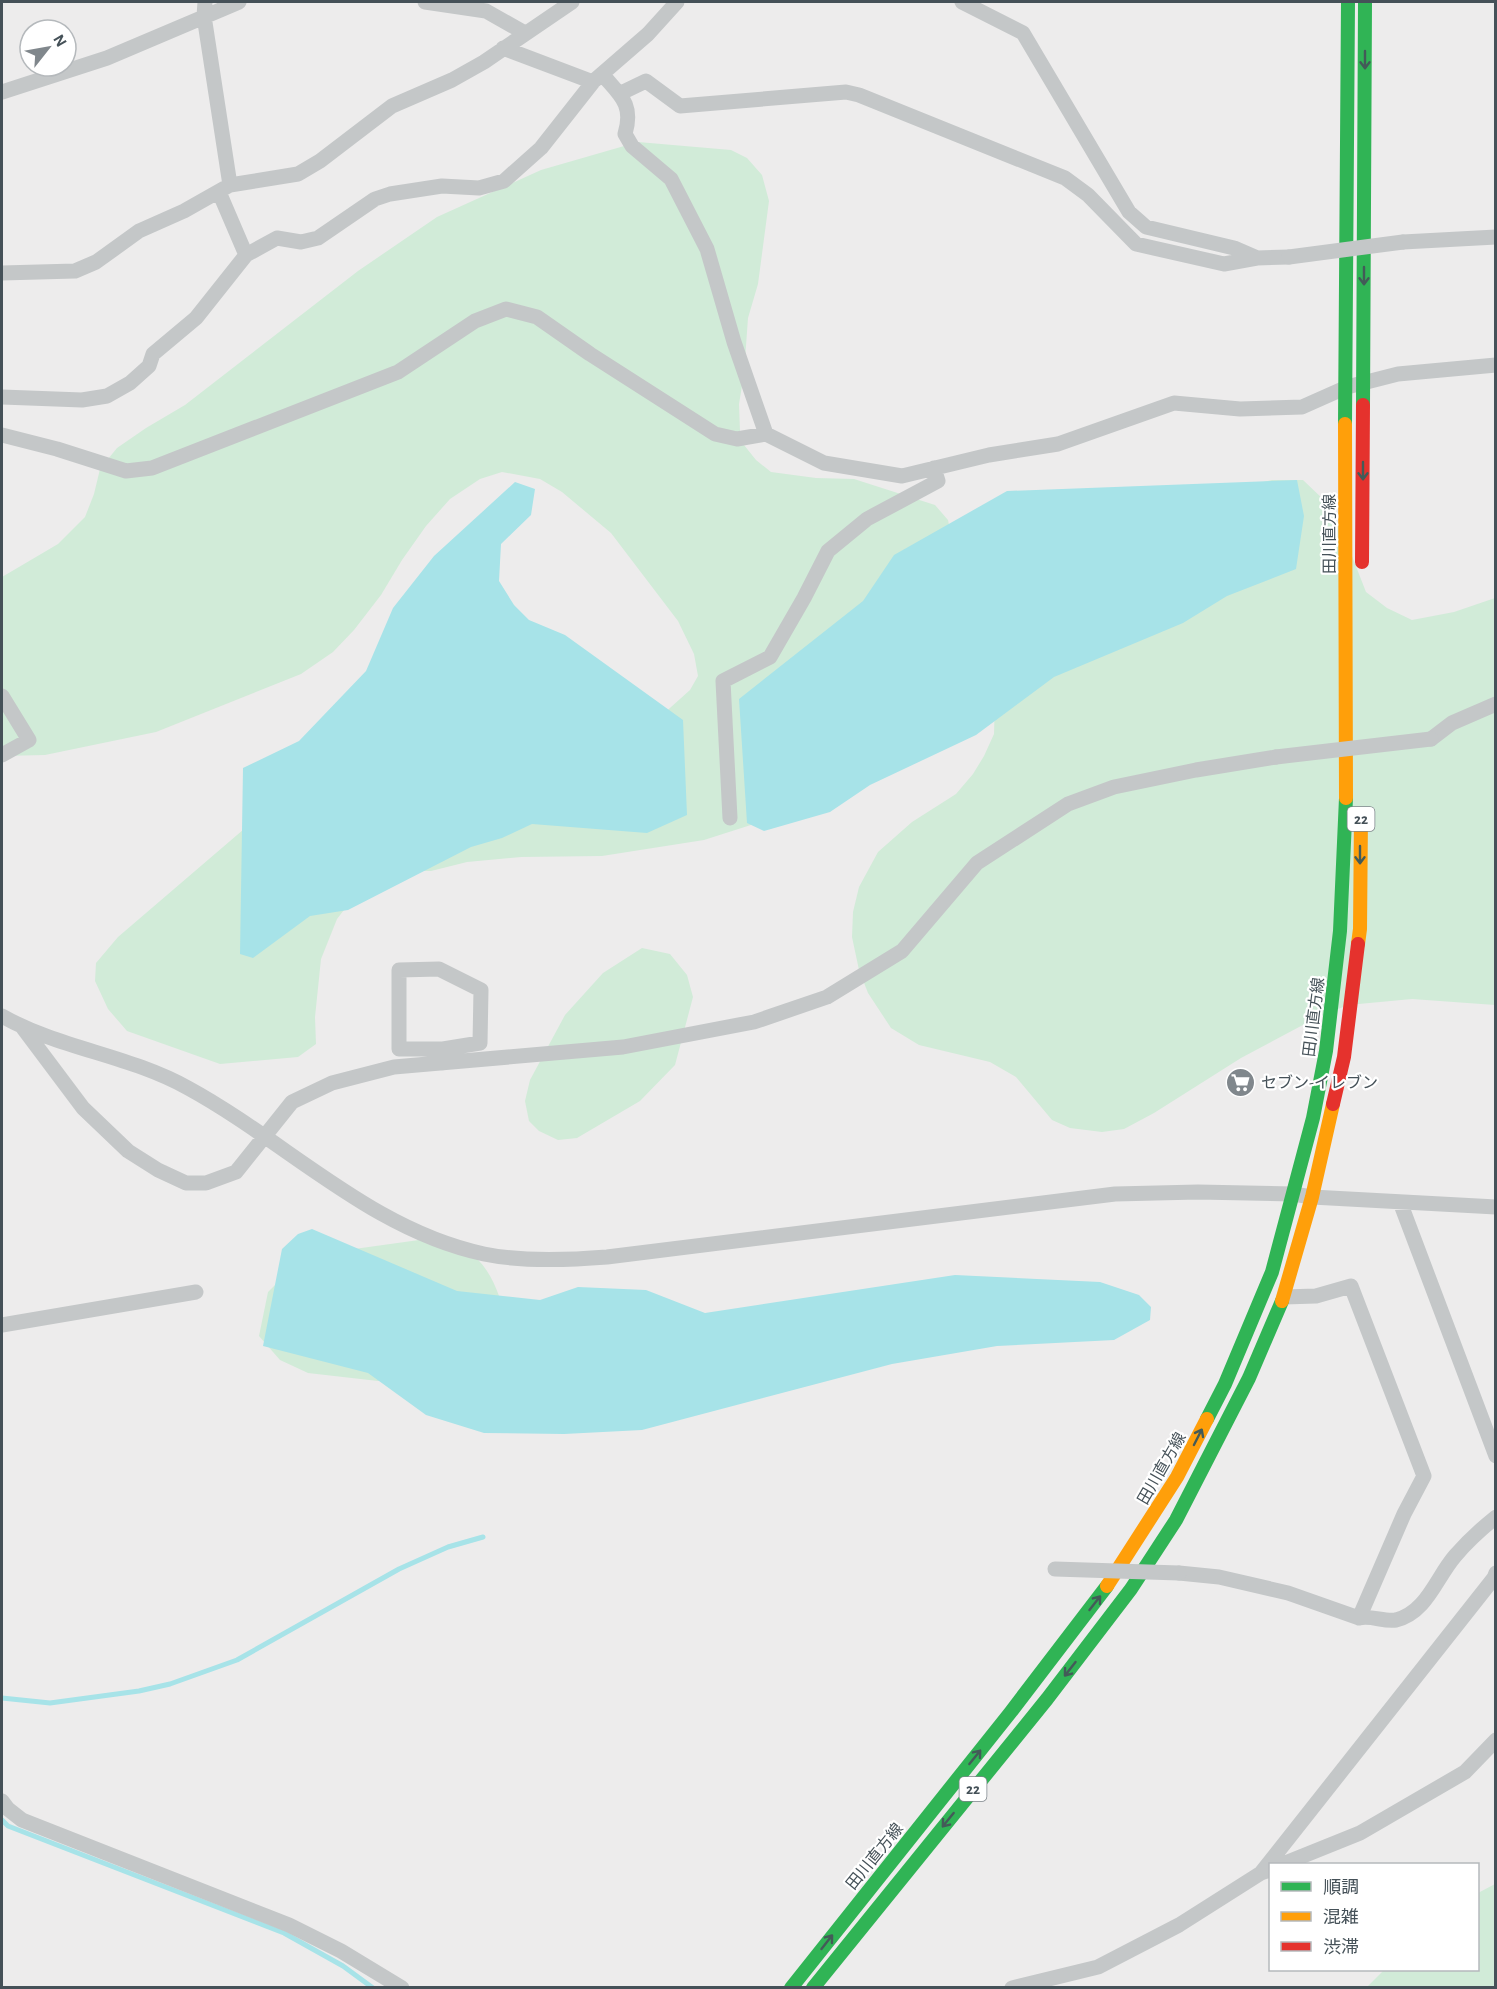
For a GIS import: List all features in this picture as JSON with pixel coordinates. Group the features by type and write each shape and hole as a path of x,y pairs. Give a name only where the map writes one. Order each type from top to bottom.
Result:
{"main road":[{"name":"田川直方線","path":"791,1988 1105,1590 1177,1477 1225,1384 1272,1272 1313,1118 1326,1051 1340,931 1346,800 1345,277 1348,2"},
{"name":"田川直方線","path":"1362,570 1365,2"},
{"path":"1361,733 1361,756"},
{"name":"田川直方線","path":"813,1988 1047,1699 1131,1589 1176,1520 1249,1378 1284,1297 1312,1197 1344,1057 1360,929 1361,802"}],"street":[{"path":"2,92 107,58 204,9 239,2"},
{"path":"425,2 486,11 525,33"},
{"path":"2,273 75,272 96,262 139,231 225,189 298,174 320,161 392,106 452,80 484,62 572,2"},
{"path":"2,397 82,400 107,396 130,383 149,366 153,354 196,318 246,255 277,238 301,242 318,238 375,199 390,194 442,186 479,188 504,181 541,148 597,78 648,34 677,2"},
{"path":"962,2 1023,33 1129,212 1146,227 1234,248 1257,258"},
{"path":"204,9 225,189 246,255"},
{"path":"503,48 597,78 619,94 628,109 629,120 625,134 632,146 671,179 707,249 734,342 766,434"},
{"path":"619,94 645,81 680,106 846,92 859,95 1065,178 1088,195 1136,244 1224,264 1257,258 1289,257 1403,242 1496,237"},
{"path":"2,435 57,449 126,471 152,468 399,372 475,321 506,309 537,317 715,435 737,439 766,434 824,463 902,476 989,455 1058,444 1174,403 1240,409 1302,407 1347,387 1398,374 1496,365"},
{"path":"730,818 723,681 770,657 828,551 867,519 938,481 934,468"},
{"path":"2,696 29,740 2,755"},
{"path":"23,1028 83,1108 128,1151 158,1170 186,1183 206,1182 236,1172 292,1102 332,1083 442,1056 480,1043 482,990 439,969 399,970 399,1049 442,1056 622,1047 753,1022 827,997 902,951 977,863 1068,804 1114,787 1196,770 1276,757 1431,739 1452,723 1496,704"},
{"path":"2,1016 23,1028 154,1071 188,1087 360,1202 430,1237 485,1254 567,1261 1115,1194 1198,1192 1293,1194 1496,1207"},
{"path":"1400,1202 1496,1456"},
{"path":"1284,1297 1316,1296 1351,1287 1424,1476 1404,1514 1359,1618"},
{"path":"2,1325 196,1293"},
{"path":"1055,1569 1179,1573 1219,1577 1288,1593 1359,1618 1367,1616 1394,1620 1412,1613 1429,1596 1455,1556 1496,1517"},
{"path":"1272,1863 1496,1573"},
{"path":"1285,1863 1360,1833 1465,1773 1496,1740"},
{"path":"2,1801 22,1820 289,1925 341,1951 402,1988"},
{"path":"1012,1988 1098,1968 1179,1925 1266,1871"}],"green space":[{"path":"638,142 731,150 747,158 762,175 769,201 758,284 748,318 744,374 739,404 740,431 744,445 756,460 771,472 816,478 854,479 935,505 948,520 954,550 754,824 704,840 602,856 521,857 467,862 431,871 400,871 361,888 337,919 321,959 315,1017 316,1044 298,1057 220,1064 127,1031 108,1009 95,981 96,963 118,937 271,806 661,716 690,690 698,676 694,654 678,621 611,533 562,492 540,479 502,472 480,479 450,499 426,526 381,595 354,630 333,652 301,674 156,732 45,755 2,756 2,577 58,544 85,517 100,469 117,448 185,405 358,271 437,217 541,170"},
{"path":"1272,480 1303,480 1324,500 1341,528 1366,592 1387,608 1412,620 1454,612 1495,598 1495,1005 1412,999 1348,1005 1316,1018 1241,1058 1154,1113 1124,1129 1102,1132 1070,1128 1052,1120 1016,1077 990,1062 919,1045 891,1028 868,993 859,970 852,937 853,912 859,887 878,852 912,822 956,794 973,774 984,756 994,734 996,662 1170,503"},
{"path":"642,948 670,954 687,975 693,997 675,1065 640,1101 577,1138 558,1140 539,1131 529,1121 525,1101 530,1080 565,1015 603,973"},
{"path":"419,1240 461,1249 479,1261 492,1280 508,1323 442,1378 378,1381 308,1373 280,1360 259,1336 268,1292 277,1283 347,1250"},
{"path":"1495,1884 1495,1987 1367,1987 1383,1971 1479,1971 1479,1892"}],"water":[{"path":"1297,480 1304,516 1296,569 1227,596 1183,623 1054,677 976,735 870,785 830,812 764,831 747,823 739,699 863,601 894,555 1007,491"},
{"path":"515,482 535,489 531,515 501,544 499,581 514,605 529,620 565,635 683,720 687,815 647,833 532,824 502,838 471,847 348,910 310,916 253,958 240,954 243,768 299,741 366,671 393,608 434,556"},
{"path":"312,1229 457,1291 540,1300 578,1287 646,1290 705,1313 955,1275 1100,1282 1139,1295 1151,1307 1150,1320 1114,1340 997,1346 892,1364 642,1430 564,1434 484,1433 426,1415 368,1373 263,1346 282,1249 298,1234"}],"waterway":[{"path":"2,1698 50,1703 139,1691 170,1684 237,1660 399,1569 448,1547 483,1537"},
{"path":"2,1820 8,1826 284,1933 343,1966 373,1988"}],"traffic: fast":[{"path":"1345,424 1348,2"},
{"path":"1363,405 1365,2"},
{"path":"1207,1419 1225,1384 1272,1272 1313,1118 1326,1051 1340,931 1346,798"},
{"path":"813,1988 1047,1699 1131,1589 1176,1520 1249,1378 1282,1301"},
{"path":"791,1988 1010,1713 1107,1586"}],"traffic: slow":[{"path":"1345,424 1346,798"},
{"path":"1358,944 1361,816"},
{"path":"1282,1301 1312,1197 1333,1104"},
{"path":"1107,1586 1177,1477 1207,1419"}],"traffic: jam":[{"path":"1362,562 1363,405"},
{"path":"1333,1104 1344,1057 1358,944"}],"place":[{"name":"セブン-イレブン","path":"1240,1082"}]}
